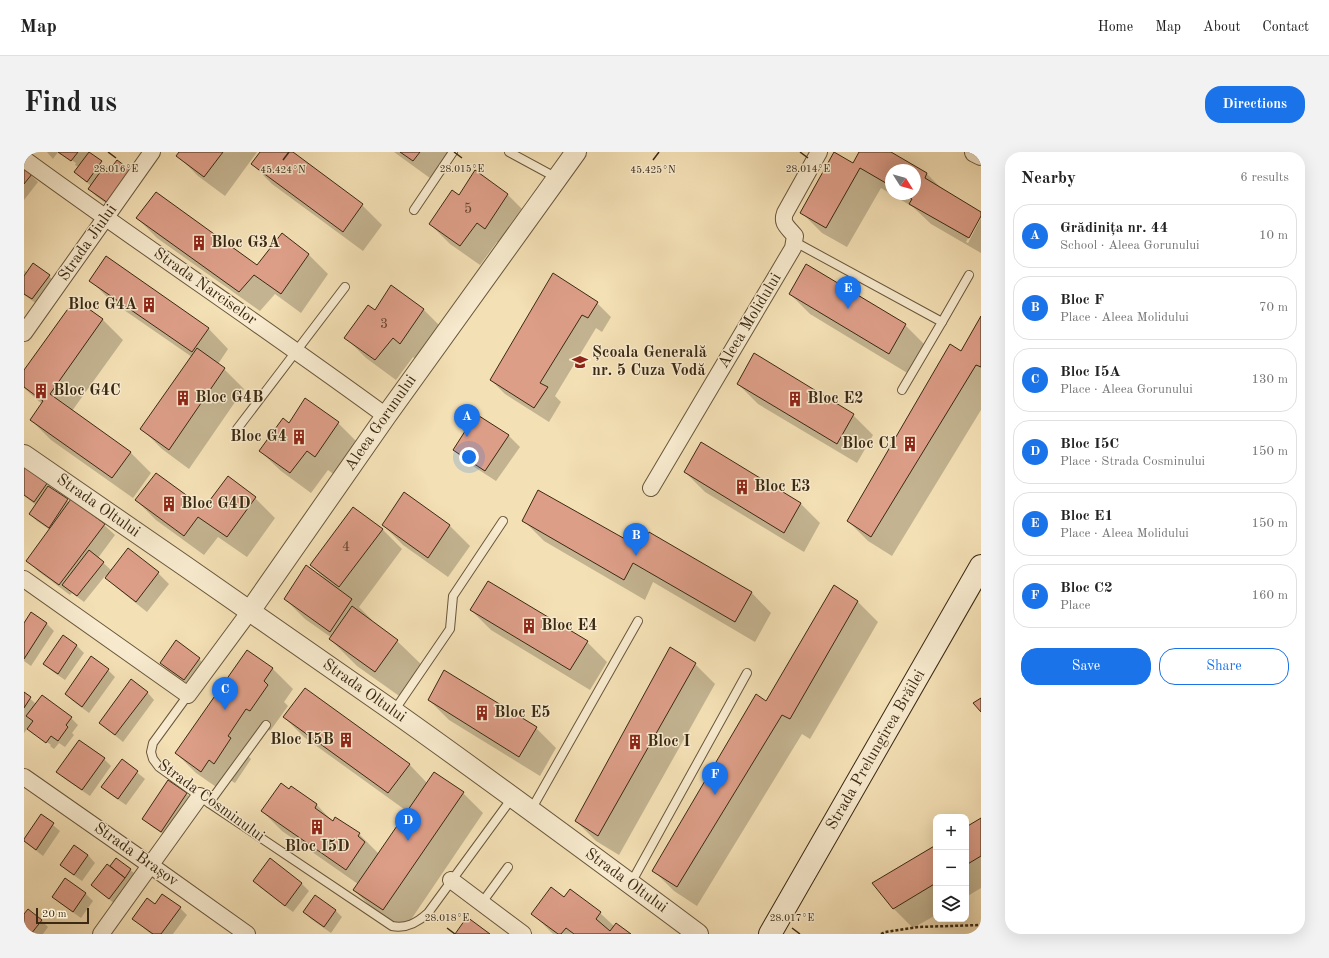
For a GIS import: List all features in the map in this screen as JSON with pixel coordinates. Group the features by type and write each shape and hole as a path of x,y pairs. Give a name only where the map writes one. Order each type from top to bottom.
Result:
{"main road":[{"name":"Strada Prelungirea Brăilei","path":"770,934 981,566"}],"street":[{"name":"Strada Jiului","path":"25,328 152,152"},
{"name":"Aleea Gorunului","path":"188,695 250,611 386,416 576,152"},
{"path":"795,242 795,236 783,219 785,212 819,152"},
{"path":"975,152 981,155"},
{"name":"Strada Narciselor","path":"24,159 105,218 297,350 386,416"},
{"name":"Aleea Molidului","path":"651,488 793,248 795,242"},
{"name":"Strada Oltului","path":"24,455 394,712 513,797 698,934"},
{"path":"24,579 188,695"},
{"name":"Strada Brașov","path":"24,777 247,934"},
{"path":"101,934 150,865 204,800"},
{"path":"451,880 481,904 523,934"}],"lane":[{"path":"414,210 453,152"},
{"path":"510,152 557,178"},
{"path":"795,242 942,322"},
{"path":"902,390 969,276"},
{"path":"236,429 345,287"},
{"path":"394,712 450,629 453,596 503,521"},
{"path":"531,811 638,621"},
{"path":"630,884 747,673"},
{"name":"Strada Cosminului","path":"188,695 153,743 151,752 153,759 159,767 204,800 392,926 405,927 428,913 513,797"},
{"path":"204,800 266,725"},
{"path":"481,904 508,867"}],"path":[{"path":"881,934 885,932 918,927 981,925"}],"building":[{"path":"58,152 78,152 71,161"},
{"path":"89,152 102,161 87,182 74,172"},
{"path":"179,152 223,152 204,177 176,156"},
{"path":"260,152 293,152 363,204 343,232 251,164"},
{"path":"400,152 420,152 413,161"},
{"path":"834,152 853,163 859,152 891,152 912,164 885,164 885,183 860,168 826,228 800,213"},
{"path":"117,160 132,171 108,203 88,189 103,168 108,172"},
{"path":"24,168 32,174 24,184"},
{"path":"475,170 508,194 485,229 477,223 460,246 429,224 452,190 459,195"},
{"path":"921,170 927,173 925,178 981,212 981,216 969,238 909,204 911,200 921,200"},
{"name":"Bloc G3A","path":"156,192 257,265 282,233 309,254 281,294 254,275 239,292 136,218"},
{"name":"Bloc G4A","path":"106,256 209,328 192,352 89,281"},
{"path":"33,263 50,275 32,299 24,294 24,276"},
{"path":"806,264 906,324 889,354 789,294"},
{"path":"553,273 598,302 588,318 582,315 540,383 548,387 534,408 490,380"},
{"path":"391,285 424,309 400,344 393,338 375,360 344,338 368,305 375,310"},
{"name":"Bloc G4C","path":"75,299 103,319 50,394 131,452 112,478 30,420 43,401 24,387 24,370"},
{"name":"Bloc C1","path":"981,316 981,367 976,365 871,537 847,521 950,344 961,351"},
{"name":"Bloc G4B","path":"197,348 225,368 169,450 140,429"},
{"name":"Bloc E2","path":"754,353 854,414 837,444 737,384"},
{"name":"Bloc G4","path":"305,398 339,422 315,457 307,451 290,473 259,451 283,418 289,423"},
{"path":"476,414 509,435 485,471 453,450"},
{"name":"Bloc E3","path":"701,442 801,503 784,533 684,472"},
{"path":"24,466 48,482 34,502 24,495"},
{"name":"Bloc G4D","path":"156,473 204,508 228,476 256,497 227,537 198,517 184,536 135,500"},
{"path":"48,486 68,499 49,528 29,514"},
{"path":"538,490 641,548 649,532 752,592 735,622 633,563 624,580 522,521"},
{"path":"404,492 450,525 428,558 382,525"},
{"path":"71,499 105,524 59,585 26,561"},
{"path":"353,507 383,529 339,587 310,565"},
{"path":"128,548 159,572 136,602 105,578"},
{"path":"89,550 104,562 77,596 62,585"},
{"path":"306,565 352,599 330,632 284,599"},
{"name":"Bloc E4","path":"488,581 588,641 570,670 470,610"},
{"path":"834,585 858,601 790,719 782,715 677,887 652,871 756,694 766,701"},
{"path":"352,606 398,640 375,672 329,639"},
{"path":"31,612 47,623 24,659 24,623"},
{"path":"63,635 77,645 58,674 43,664"},
{"path":"176,640 200,658 184,680 160,663"},
{"name":"Bloc I","path":"670,647 696,663 598,836 575,821"},
{"path":"247,650 273,668 264,681 268,685 250,711 246,709 228,736 231,738 214,764 209,760 201,772 175,753"},
{"path":"91,656 109,669 82,707 65,694"},
{"name":"Bloc E5","path":"444,670 537,727 519,757 428,700"},
{"path":"131,679 148,692 115,735 99,723"},
{"name":"Bloc I5B","path":"305,688 410,764 388,793 283,717"},
{"path":"24,692 31,697 24,708"},
{"path":"42,695 72,717 66,725 68,727 58,741 51,736 46,743 27,729 33,721 26,716"},
{"path":"981,698 981,712 973,703"},
{"path":"79,740 105,758 82,790 56,772"},
{"path":"122,759 138,771 118,799 101,787"},
{"path":"434,772 464,792 383,910 353,890"},
{"path":"168,780 187,793 161,832 142,819"},
{"name":"Bloc I5D","path":"281,783 289,789 291,786 317,804 315,808 333,821 335,817 360,833 358,836 365,842 346,870 261,811"},
{"path":"41,814 54,823 36,850 24,841 24,839"},
{"path":"981,818 981,856 969,863 969,850 969,825"},
{"path":"74,845 88,855 74,875 60,865"},
{"path":"933,847 933,885 893,909 872,883"},
{"path":"116,858 131,869 125,878 110,866"},
{"path":"270,858 302,883 285,906 253,881"},
{"path":"107,864 125,878 109,899 91,885"},
{"path":"65,878 86,893 73,912 52,897"},
{"path":"551,887 564,897 570,889 601,912 596,919 610,931 616,923 631,934 574,934 566,928 561,934 558,934 531,914"},
{"path":"162,894 181,907 161,934 153,934 132,919 147,898 155,904"},
{"path":"315,895 336,910 324,927 303,912"},
{"path":"28,909 42,920 31,934 24,934 24,914"},
{"path":"467,917 490,934 455,934"}],"place":[{"name":"Bloc G3A","path":"199,243"},
{"name":"Bloc G4A","path":"149,305"},
{"name":"Bloc E1","path":"848,309"},
{"name":"Școala Generală nr. 5 Cuza Vodă","path":"580,362"},
{"name":"Bloc G4C","path":"41,391"},
{"name":"Bloc G4B","path":"183,398"},
{"name":"Bloc E2","path":"795,399"},
{"name":"Bloc G4","path":"299,437"},
{"name":"Grădinița nr. 44","path":"467,437"},
{"name":"Bloc C1","path":"910,444"},
{"name":"Bloc E3","path":"742,487"},
{"name":"Bloc G4D","path":"169,504"},
{"name":"Bloc F","path":"636,556"},
{"name":"Bloc E4","path":"529,626"},
{"name":"Bloc I5A","path":"225,710"},
{"name":"Bloc E5","path":"482,713"},
{"name":"Bloc I5B","path":"346,740"},
{"name":"Bloc I","path":"635,742"},
{"name":"Bloc C2","path":"715,795"},
{"name":"Bloc I5D","path":"317,827"},
{"name":"Bloc I5C","path":"408,841"}]}
